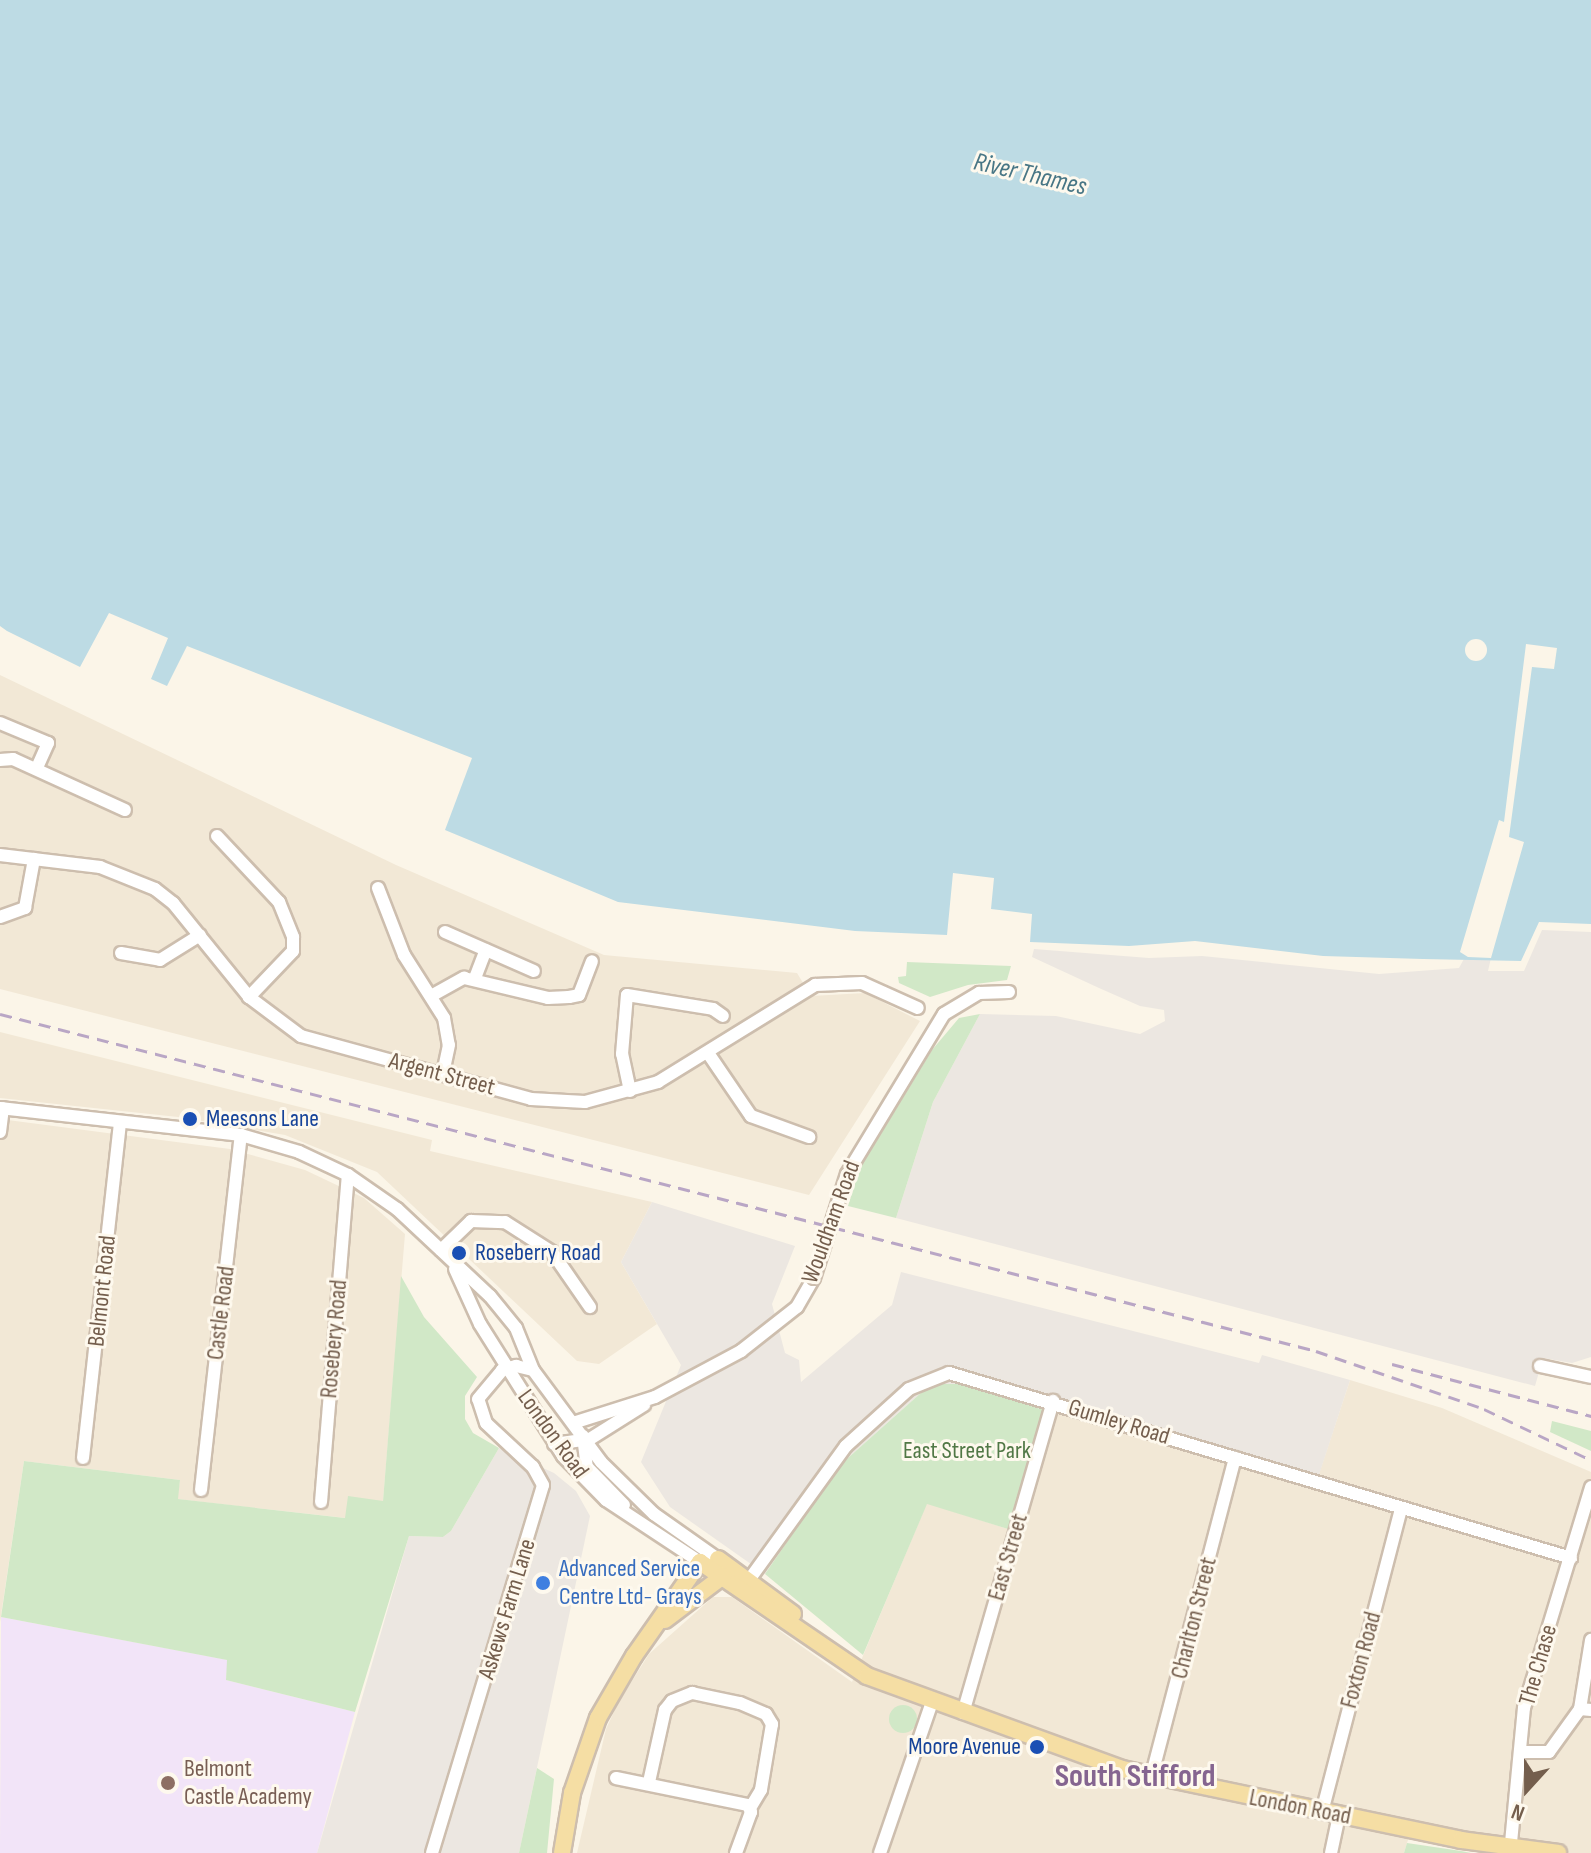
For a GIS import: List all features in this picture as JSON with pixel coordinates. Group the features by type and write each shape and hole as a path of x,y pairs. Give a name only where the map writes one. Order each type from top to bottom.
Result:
{"main road":[{"path":"562,1853 572,1793 598,1718 700,1562 720,1568"},
{"name":"London Road","path":"720,1568 867,1676 932,1702 1151,1778 1511,1850 1558,1853"},
{"path":"654,1629 720,1568"}],"street":[{"path":"0,723 48,743 37,768"},
{"path":"0,760 37,768 125,810"},
{"path":"217,836 279,902 293,937 293,951 249,997"},
{"name":"Argent Street","path":"0,855 100,867 136,878 173,903 249,997 301,1036 558,1102 630,1091 675,1075 815,985 862,983 918,1008"},
{"path":"0,917 25,908 34,859"},
{"path":"378,888 404,955 444,1018 449,1045 443,1073"},
{"path":"445,932 534,971"},
{"path":"121,953 160,960 200,935"},
{"path":"475,978 486,950"},
{"path":"431,996 453,982 475,978 548,998 579,995 592,961"},
{"name":"Wouldham Road","path":"554,1444 610,1430 655,1397 776,1327 814,1278 847,1174 944,1014 979,993 1009,992"},
{"path":"630,1091 622,1054 627,995 713,1009 723,1016"},
{"path":"708,1053 751,1116 809,1137"},
{"path":"0,1132 1,1108"},
{"name":"London Road","path":"1,1108 241,1135 299,1152 348,1175 397,1209 490,1296 516,1328 533,1370 601,1462 654,1514 720,1568"},
{"name":"Belmont Road","path":"83,1458 120,1122"},
{"name":"Castle Road","path":"201,1490 241,1135"},
{"name":"Rosebery Road","path":"321,1502 348,1175"},
{"path":"444,1253 471,1221 505,1222 552,1252 588,1310 603,1300"},
{"name":"London Road","path":"444,1253 507,1369 554,1444 585,1481 639,1523 700,1562"},
{"path":"1540,1366 1587,1372"},
{"path":"485,1385 507,1369 533,1370"},
{"name":"Gumley Road","path":"749,1588 824,1470 911,1387 933,1376 962,1374 1571,1558"},
{"path":"485,1385 505,1383 522,1394"},
{"name":"Askews Farm Lane","path":"432,1853 543,1485 533,1467 481,1416 478,1399 485,1385"},
{"name":"Wouldham Road","path":"573,1423 593,1420 655,1397"},
{"name":"East Street","path":"963,1713 1053,1401"},
{"path":"593,1420 582,1438 587,1467 639,1523"},
{"path":"601,1462 602,1440 610,1430"},
{"name":"Charlton Street","path":"1151,1778 1235,1458"},
{"name":"The Chase","path":"1511,1850 1523,1716 1591,1487"},
{"name":"Foxton Road","path":"1331,1853 1330,1813 1401,1508"},
{"path":"1521,1752 1549,1752 1558,1746 1586,1710 1591,1640"},
{"path":"649,1782 665,1710 672,1701 696,1693 740,1703 766,1714 772,1724 761,1790 750,1808 736,1853"},
{"path":"880,1853 932,1702"},
{"path":"616,1778 740,1801 750,1808"}],"shaded area":[{"path":"0,675 396,865 604,955 797,973 811,996 865,993 920,1021 809,1195 0,989"},
{"path":"1542,930 1591,932 1591,1357 1572,1363 1543,1358 1535,1386 896,1218 933,1102 980,1014 1056,1016 1140,1034 1165,1021 1164,1010 1140,1006 1032,957 1034,949 1149,958 1202,956 1379,974 1459,968 1465,957 1491,958 1488,971 1524,971"},
{"path":"0,1032 432,1140 430,1151 652,1202 621,1262 657,1324 599,1364 577,1361 377,1172 285,1135 178,1117 0,1098"},
{"path":"0,1119 230,1149 305,1170 364,1198 405,1234 383,1501 346,1518 177,1499 180,1480 24,1461 0,1622"},
{"path":"652,1202 795,1246 772,1304 785,1353 799,1360 801,1382 892,1305 901,1272 1259,1363 1262,1355 1350,1380 1316,1484 1045,1400 1044,1410 960,1384 938,1384 922,1392 839,1466 765,1574 670,1507 641,1462 681,1365 621,1262"},
{"path":"1350,1380 1442,1408 1591,1472 1591,1853 1558,1853 1411,1830 1404,1853 577,1853 606,1729 618,1703 649,1654 713,1597 732,1597 852,1682 927,1503 1008,1529 1045,1399 1316,1483"},
{"path":"499,1448 554,1473 576,1491 590,1516 519,1853 317,1853 409,1536 443,1537 451,1531"},
{"name":"Belmont Castle Academy","path":"1,1617 228,1660 226,1680 355,1712 317,1853 0,1853"}],"green space":[{"path":"907,962 1011,966 1007,980 968,985 930,997 899,983 898,977 906,976"},
{"path":"980,1014 933,1102 896,1218 848,1206 860,1168 932,1050 959,1018"},
{"path":"401,1276 424,1317 477,1377 465,1396 465,1419 473,1433 499,1448 451,1531 443,1537 409,1536 355,1712 226,1680 227,1660 1,1617 24,1461 180,1480 178,1499 345,1518 348,1496 383,1501"},
{"name":"East Street Park","path":"938,1384 960,1384 1044,1410 1008,1529 927,1504 863,1655 765,1574 839,1466 922,1392"},
{"path":"1552,1421 1591,1431 1591,1451 1550,1432"},
{"path":"903,1705 913,1709 917,1719 913,1729 903,1733 893,1729 889,1719 893,1709"},
{"path":"537,1768 554,1779 547,1853 519,1853"},
{"path":"1407,1843 1461,1851 1471,1853 1404,1853"}],"water":[{"name":"River Thames","path":"0,0 1591,0 1591,924 1539,922 1521,961 1423,959 1323,956 1195,941 1129,946 1030,942 1032,914 991,909 994,878 953,873 947,935 855,931 618,902 445,830 472,758 187,646 167,686 151,679 168,638 109,613 80,667 7,631 0,626"}],"pier":[{"path":"1476,639 1484,642 1487,650 1484,658 1476,661 1468,658 1465,650 1468,642"},
{"path":"1526,644 1557,648 1554,669 1532,667 1509,837 1524,842 1491,958 1468,957 1460,952 1499,820 1504,822"}],"railway":[{"path":"0,1014 1316,1351 1484,1409 1591,1460"},
{"path":"1392,1364 1591,1416"}],"place":[{"name":"Meesons Lane","path":"190,1119"},
{"name":"Roseberry Road","path":"459,1253"},
{"name":"Advanced Service Centre Ltd- Grays","path":"543,1583"},
{"name":"Moore Avenue","path":"1037,1747"},
{"name":"Belmont Castle Academy","path":"168,1783"}],"district":[{"name":"South Stifford","path":"1135,1777"}]}
